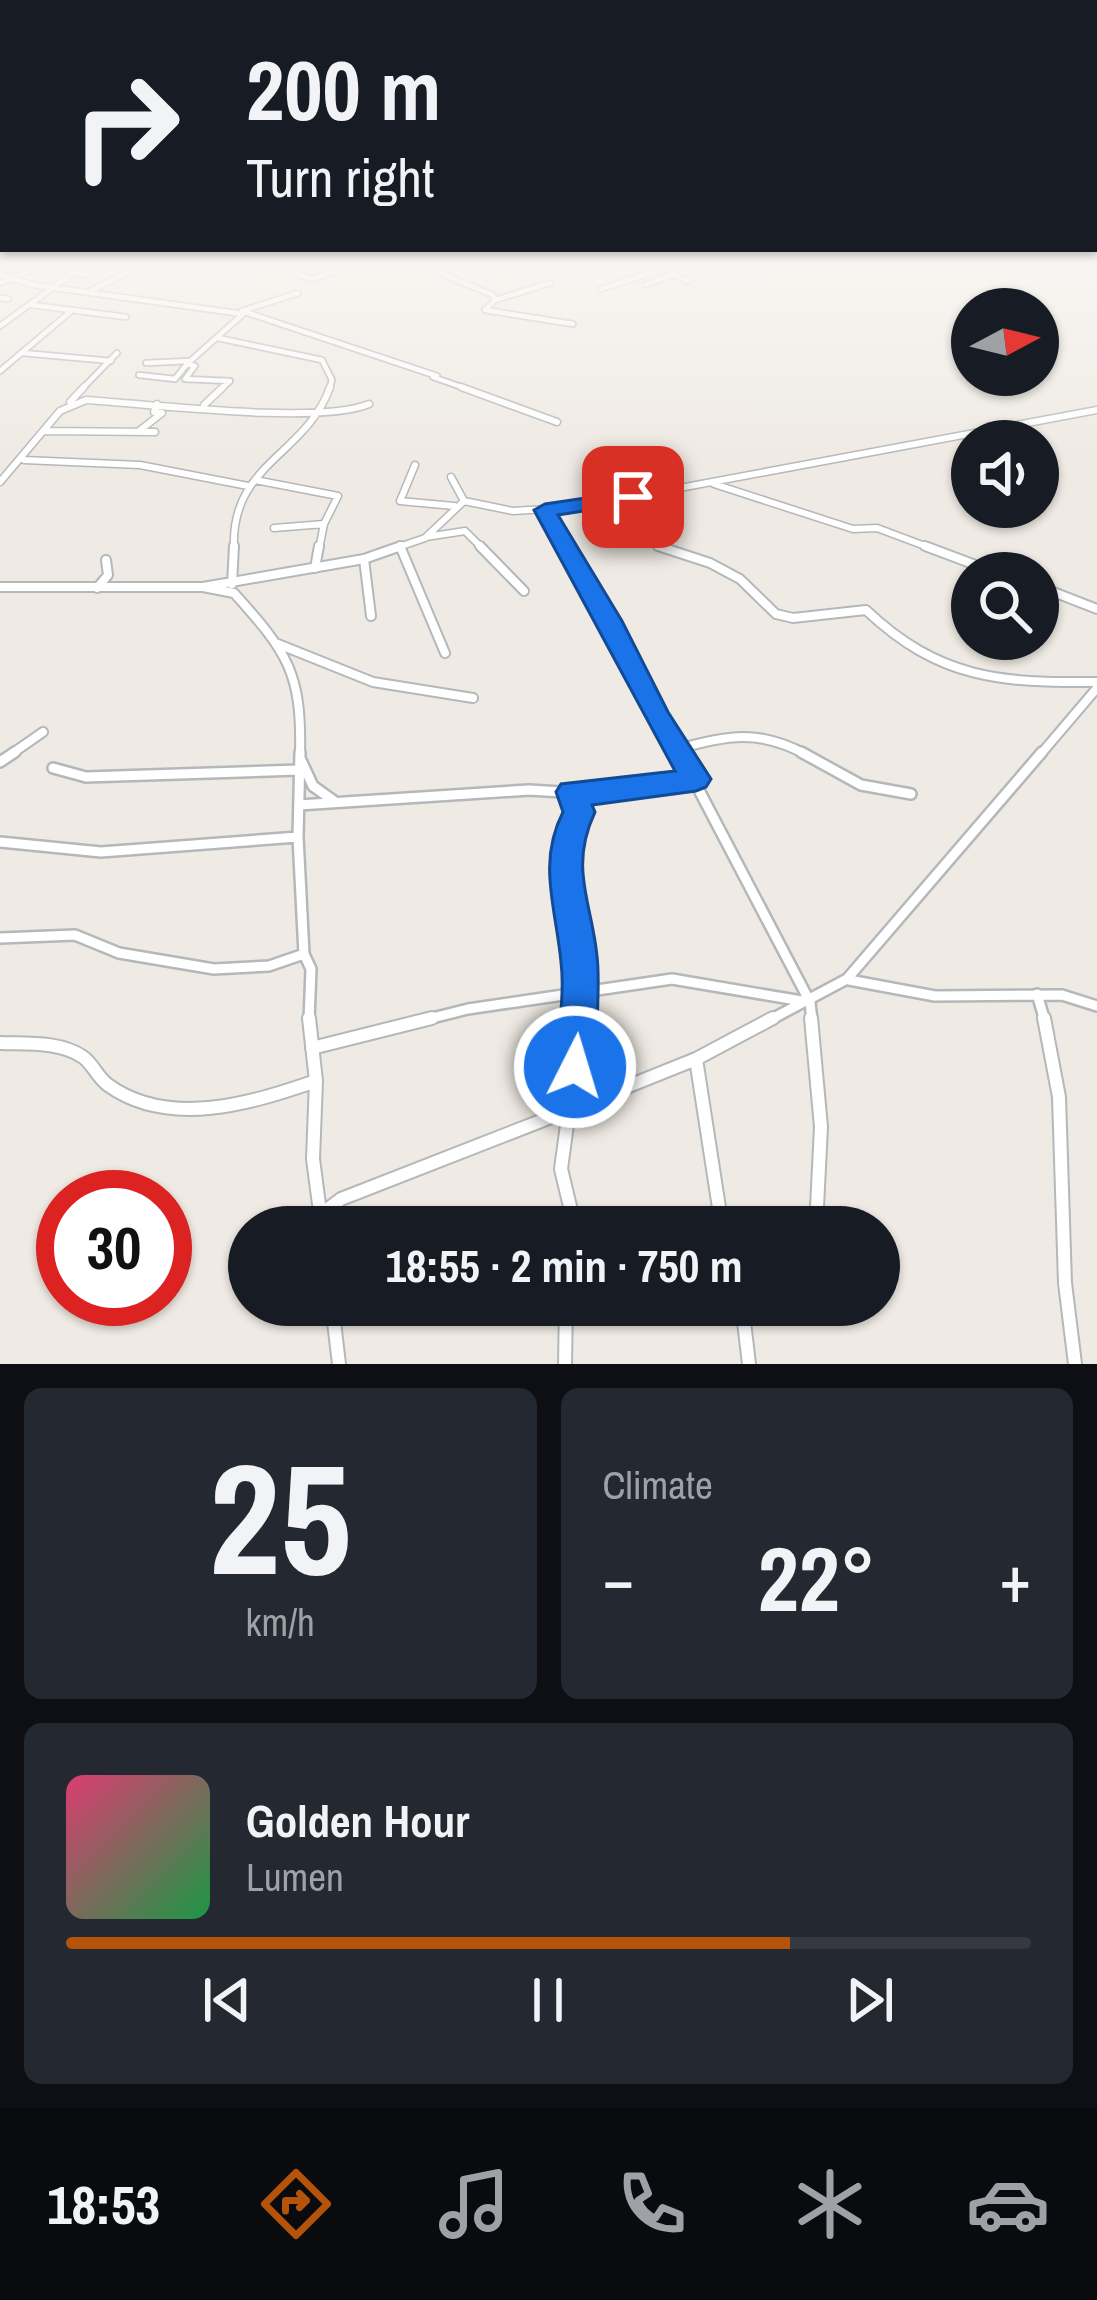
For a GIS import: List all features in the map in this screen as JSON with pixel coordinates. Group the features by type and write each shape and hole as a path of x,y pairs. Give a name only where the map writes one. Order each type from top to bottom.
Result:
{"street":[{"path":"0,370 50,330"},
{"path":"139,376 176,379 226,330"},
{"path":"297,330 556,422"},
{"path":"217,338 309,358 332,380 322,412 252,483 234,515 238,562 233,588 294,670 301,713 298,837 304,954 311,969 314,1159 319,1206"},
{"path":"22,353 111,361"},
{"path":"3,476 118,353"},
{"path":"146,363 189,362 195,366 184,379 230,381 204,405"},
{"path":"60,411 86,400 322,412 350,412 369,404"},
{"path":"138,432 162,413 154,412 157,404"},
{"path":"424,538 464,501 513,511 594,504 1097,410"},
{"path":"44,431 154,432"},
{"path":"22,460 140,465 338,496 324,524 315,568"},
{"path":"415,465 400,501 454,506"},
{"path":"451,477 464,501"},
{"path":"712,483 853,529 878,529 951,556"},
{"path":"594,504 621,524 641,529 660,548 710,563 740,579 776,614 793,618 866,610 908,649 968,676 1097,685"},
{"path":"545,510 696,779 810,1002 821,1127 817,1206"},
{"path":"274,528 324,524"},
{"path":"0,587 233,588 465,531 524,591"},
{"path":"400,546 445,653"},
{"path":"364,559 371,616"},
{"path":"97,588 108,575 106,560"},
{"path":"1059,594 1097,609"},
{"path":"277,643 318,663 418,697 473,698"},
{"path":"335,1206 341,1199 696,1059 848,980 1097,685"},
{"path":"0,762 43,732"},
{"path":"677,749 739,733 787,744 861,785 911,794"},
{"path":"299,756 313,786 337,803"},
{"path":"52,768 86,777 298,770"},
{"path":"299,805 529,790 595,794 696,779"},
{"path":"572,792 579,812 567,836 563,870 582,991 569,1134 560,1166 574,1206"},
{"path":"0,842 100,852 298,837"},
{"path":"0,938 75,935 119,953 214,969 269,966 304,954"},
{"path":"312,1048 468,1009 672,979 810,1002"},
{"path":"848,980 935,996 1062,994 1097,1006"},
{"path":"1037,994 1055,1067 1066,1185 1064,1273 1075,1364"},
{"path":"0,1043 52,1045 85,1058 107,1084 163,1108 241,1108 316,1081"},
{"path":"696,1059 719,1206"},
{"path":"334,1326 339,1364"},
{"path":"565,1364 566,1326"},
{"path":"744,1326 749,1364"}],"route":[{"path":"575,1067 582,991 563,870 567,836 579,812 572,792 595,794 696,779 655,715 609,621 545,510 633,497"}]}
